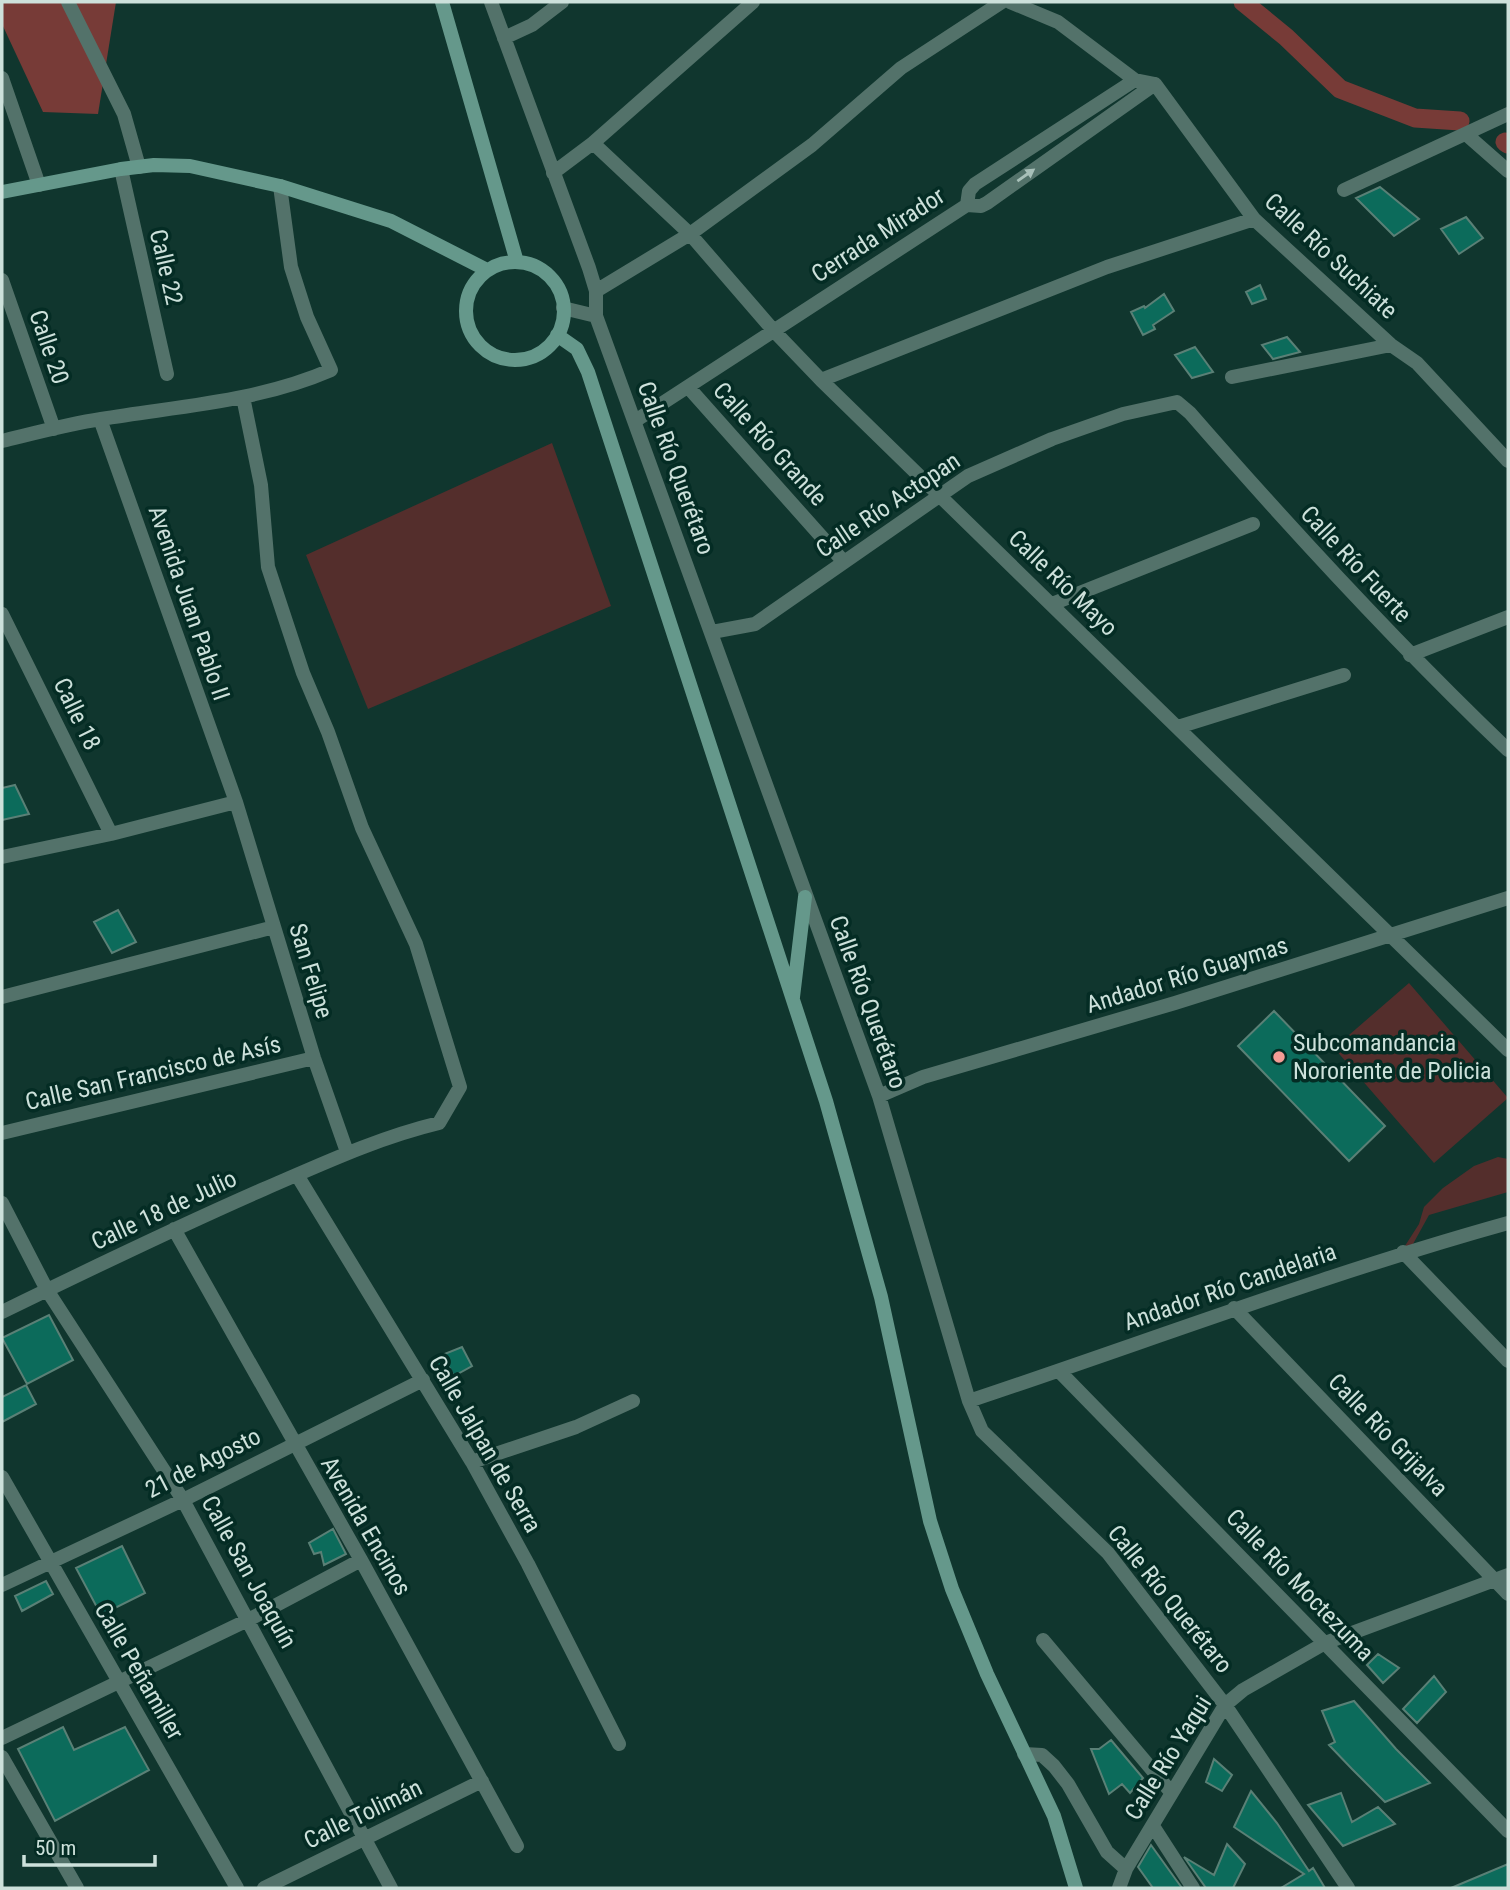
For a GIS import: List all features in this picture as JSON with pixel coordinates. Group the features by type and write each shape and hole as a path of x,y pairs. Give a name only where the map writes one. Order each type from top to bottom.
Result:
{"main road":[{"path":"442,2 517,262"},
{"path":"2,192 139,167 190,166 280,186 391,222 487,270"},
{"path":"517,262 544,271 561,294 563,308 557,335 535,356 519,360 505,359 480,346 467,321 466,306 476,280 487,270 517,262"},
{"name":"Calle Río Querétaro","path":"557,335 577,349 588,372 779,964 793,999 881,1297 930,1521 952,1589 1054,1816 1076,1888"},
{"path":"793,999 805,897"}],"street":[{"path":"68,2 124,114 139,167"},
{"name":"Calle Río Querétaro","path":"491,2 596,291 596,316 879,1097 969,1401 982,1431 1108,1553 1225,1705 1348,1888"},
{"path":"504,38 532,24 562,2"},
{"path":"553,173 593,144 753,2"},
{"path":"596,291 690,234 812,145 901,68 1002,2"},
{"path":"1010,2 1058,22 1135,80 1155,83"},
{"path":"2,78 39,184"},
{"name":"Cerrada Mirador","path":"635,421 967,205 969,191 975,184 1135,80"},
{"path":"967,205 981,206 986,203 1155,83"},
{"name":"Calle Río Suchiate","path":"1155,83 1254,219 1391,345 1417,363 1508,461"},
{"path":"1344,190 1508,114"},
{"path":"1467,135 1508,172"},
{"name":"Calle Río Mayo","path":"593,144 690,234 774,331 821,380 1508,1050"},
{"name":"Calle 22","path":"121,170 167,374"},
{"path":"2,441 100,419 187,408 243,397 297,384 331,370 307,317 291,267 280,186"},
{"path":"821,380 1107,267 1254,219"},
{"name":"Calle 20","path":"2,280 54,429"},
{"path":"563,308 596,316"},
{"path":"1232,377 1391,345"},
{"name":"Calle Río Grande","path":"689,387 845,562"},
{"name":"Calle 18 de Julio","path":"2,1312 174,1229 347,1152 439,1123 460,1087 415,944 362,828 328,732 303,673 268,567 261,485 243,397"},
{"name":"Calle Río Actopan","path":"712,632 755,624 968,476 1052,439 1123,414 1177,402"},
{"name":"Calle Río Fuerte","path":"1177,402 1191,413 1275,511 1410,655 1508,750"},
{"name":"Avenida Juan Pablo II","path":"100,419 236,802"},
{"path":"1052,604 1253,524"},
{"name":"Calle 18","path":"2,614 111,834"},
{"path":"1410,655 1508,617"},
{"path":"1178,727 1344,675"},
{"path":"2,857 111,834 236,802"},
{"name":"San Felipe","path":"236,802 314,1058 347,1152"},
{"name":"Andador Río Guaymas","path":"879,1097 923,1077 1508,898"},
{"path":"2,997 274,927"},
{"name":"Calle San Francisco de Asís","path":"2,1133 314,1058"},
{"name":"Calle Jalpan de Serra","path":"297,1175 472,1462 528,1564 619,1744"},
{"name":"Calle San Joaquín","path":"2,1203 47,1290 183,1500 250,1619 391,1888"},
{"name":"Andador Río Candelaria","path":"969,1401 1234,1308 1404,1252 1508,1223"},
{"name":"Avenida Encinos","path":"174,1229 361,1560 517,1846"},
{"path":"1404,1252 1508,1361"},
{"name":"Calle Río Grijalva","path":"1234,1308 1501,1577 1508,1594"},
{"name":"Calle Río Moctezuma","path":"1059,1371 1508,1831"},
{"name":"21 de Agosto","path":"2,1585 183,1500 423,1380"},
{"path":"472,1462 576,1426 634,1401"},
{"name":"Calle Peñamiller","path":"2,1477 237,1888"},
{"path":"2,1738 118,1680 250,1619 361,1560"},
{"name":"Calle Río Yaqui","path":"1119,1888 1126,1869 1153,1826 1170,1791 1225,1705 1243,1690 1325,1643 1501,1577"},
{"path":"1043,1640 1170,1791"},
{"path":"1024,1754 1042,1755 1054,1766 1068,1784 1107,1852 1126,1869"},
{"path":"2,1757 77,1888"},
{"name":"Calle Tolimán","path":"264,1888 365,1836 482,1781"},
{"path":"1153,1826 1194,1888"}],"shaded area":[{"path":"2,2 116,2 98,114 43,112 2,24"},
{"path":"552,443 611,606 368,709 306,555"},
{"path":"1409,983 1508,1098 1434,1163 1334,1048"},
{"path":"1498,1157 1508,1159 1508,1192 1429,1215 1413,1244 1403,1249 1419,1224 1424,1207 1443,1188 1474,1166"}],"building":[{"path":"1380,187 1419,219 1394,236 1356,198"},
{"path":"1466,217 1483,238 1459,254 1441,229"},
{"path":"1260,285 1266,299 1252,304 1246,292"},
{"path":"1164,294 1174,311 1153,325 1155,329 1143,335 1131,312 1144,306 1145,308"},
{"path":"1287,337 1300,352 1273,359 1262,345"},
{"path":"1195,347 1213,372 1192,378 1175,355"},
{"path":"15,785 29,814 2,820 2,788"},
{"path":"118,910 136,942 112,953 94,922"},
{"path":"1274,1011 1385,1126 1349,1161 1238,1046"},
{"path":"49,1315 73,1360 27,1384 2,1338"},
{"path":"462,1347 472,1366 454,1376 449,1367 438,1372 432,1359"},
{"path":"26,1385 36,1404 2,1422 2,1397"},
{"path":"333,1529 346,1554 324,1565 321,1552 314,1554 309,1543"},
{"path":"122,1546 145,1593 101,1615 76,1568"},
{"path":"46,1581 53,1594 22,1611 15,1596"},
{"path":"1378,1654 1399,1668 1383,1683 1367,1665"},
{"path":"1434,1676 1446,1692 1417,1723 1403,1709"},
{"path":"1354,1701 1430,1783 1385,1802 1329,1745 1335,1742 1322,1711"},
{"path":"63,1727 74,1750 125,1727 149,1770 55,1821 18,1749"},
{"path":"1111,1740 1143,1778 1130,1793 1122,1784 1109,1794 1091,1749 1099,1749"},
{"path":"1214,1759 1232,1775 1222,1791 1206,1782"},
{"path":"1251,1791 1277,1823 1309,1871 1313,1868 1325,1888 1281,1888 1304,1874 1234,1827"},
{"path":"1341,1793 1352,1822 1378,1807 1395,1824 1343,1846 1308,1805"},
{"path":"1227,1844 1245,1864 1233,1888 1206,1888 1184,1857 1214,1875"},
{"path":"1151,1845 1182,1888 1153,1888 1138,1867"},
{"path":"1508,1864 1508,1888 1451,1888"}],"waterway":[{"path":"1243,2 1286,37 1340,89 1415,118 1460,121"}],"place":[{"name":"Subcomandancia Nororiente de Policia","path":"1279,1057"}]}
